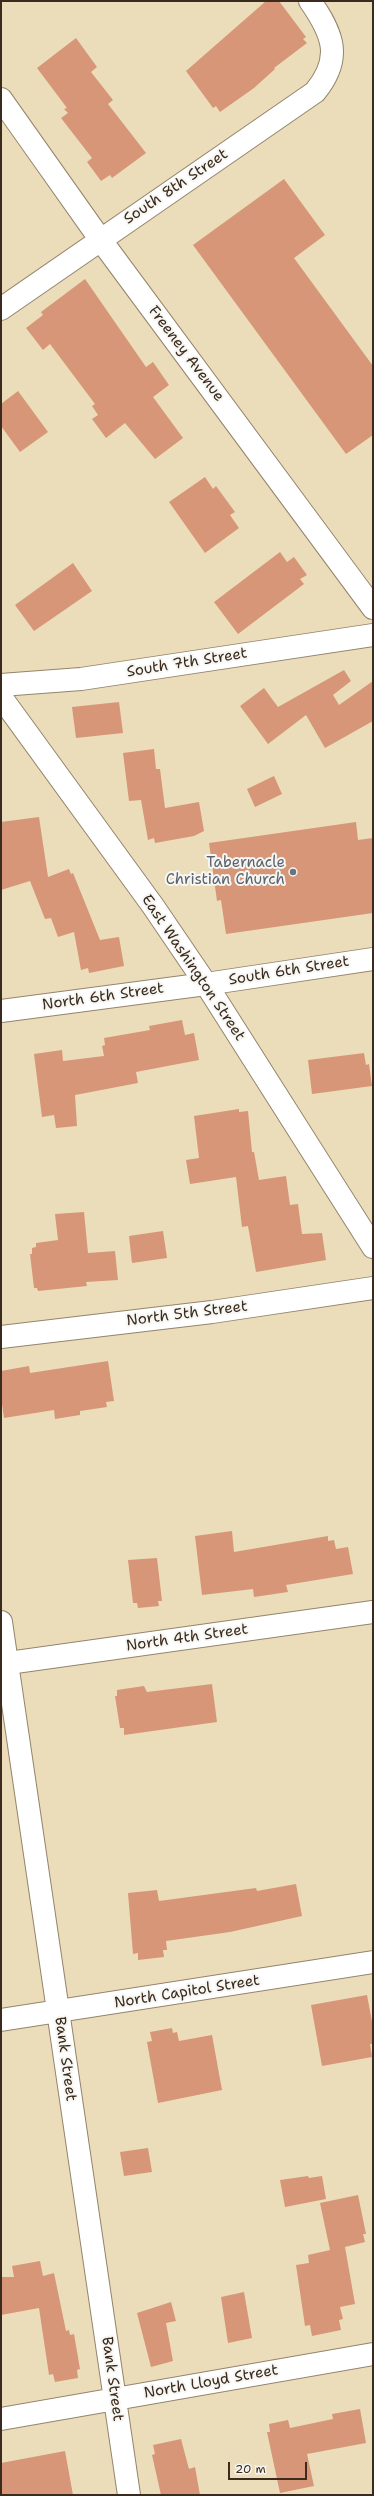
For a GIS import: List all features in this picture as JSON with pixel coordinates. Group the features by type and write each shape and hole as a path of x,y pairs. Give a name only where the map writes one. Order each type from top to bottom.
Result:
{"street":[{"name":"South 8th Street","path":"1,309 100,239 315,92 324,80 332,59 332,51 331,37 325,23 310,1"},
{"name":"Freeney Avenue","path":"1,99 100,239 373,608"},
{"name":"South 7th Street","path":"1,685 81,679 373,635"},
{"name":"East Washington Street","path":"1,697 148,899 206,984 373,1247"},
{"name":"South 6th Street","path":"206,984 373,959"},
{"name":"North 6th Street","path":"1,1011 206,984"},
{"name":"North 5th Street","path":"1,1337 212,1312 373,1288"},
{"name":"North 4th Street","path":"4,1664 373,1612"},
{"name":"Bank Street","path":"1,1622 4,1664 58,2011 129,2495"},
{"name":"North Capitol Street","path":"1,2020 373,1962"},
{"name":"North Lloyd Street","path":"1,2419 373,2354"}],"building":[{"path":"266,1 279,1 306,37 303,39 307,43 274,68 275,69 254,88 220,112 216,106 213,108 186,71"},
{"path":"76,38 97,67 91,72 113,100 108,104 146,153 112,178 110,175 101,181 87,162 92,158 61,118 68,113 64,109 67,108 37,68"},
{"path":"284,179 325,235 294,258 373,366 373,435 346,454 193,245"},
{"path":"85,279 146,367 153,362 169,385 153,397 183,438 155,459 125,423 106,438 92,419 98,415 92,406 95,404 50,344 43,350 26,328 43,315 41,312"},
{"path":"18,391 48,432 20,452 1,426 1,404"},
{"path":"205,477 213,489 216,486 235,512 230,515 239,528 205,553 169,502"},
{"path":"280,552 287,562 294,557 307,575 300,579 304,584 238,634 214,602"},
{"path":"73,563 92,591 34,631 15,605"},
{"path":"344,670 351,681 333,695 339,705 373,681 373,721 325,748 306,715 268,744 240,706 264,688 278,707"},
{"path":"119,702 123,733 76,738 72,707"},
{"path":"154,749 156,769 160,769 165,808 199,802 204,831 194,836 155,843 154,838 148,840 141,800 129,801 123,753"},
{"path":"274,776 282,794 255,807 247,789"},
{"path":"39,817 48,877 69,869 71,874 73,873 100,940 119,937 124,966 89,973 88,968 81,970 74,932 58,937 51,918 45,919 30,881 1,890 1,822"},
{"name":"Tabernacle Christian Church","path":"356,822 358,840 373,838 373,913 226,934 221,900 217,901 209,843"},
{"path":"182,1020 185,1035 194,1033 199,1060 136,1072 138,1083 75,1095 77,1126 56,1128 54,1115 42,1117 34,1054 62,1050 63,1061 104,1056 102,1046 105,1045 104,1038 150,1030 149,1026"},
{"path":"364,1053 366,1065 369,1064 372,1086 312,1094 308,1060"},
{"path":"239,1109 239,1112 248,1111 252,1152 254,1152 259,1180 286,1176 290,1205 298,1204 302,1234 322,1233 326,1260 256,1272 248,1226 242,1227 236,1177 190,1184 186,1160 199,1158 194,1116"},
{"path":"84,1212 88,1253 115,1251 118,1280 86,1282 87,1286 38,1291 37,1288 34,1288 30,1254 32,1254 32,1248 36,1247 36,1243 58,1240 55,1214"},
{"path":"163,1231 167,1258 132,1263 129,1236"},
{"path":"108,1361 114,1401 106,1402 107,1407 80,1411 80,1415 55,1419 54,1410 4,1418 1,1397 1,1371 29,1366 30,1373"},
{"path":"232,1531 234,1552 328,1536 328,1541 334,1540 336,1549 348,1547 353,1574 286,1585 288,1592 254,1597 253,1589 202,1595 195,1536"},
{"path":"157,1558 162,1601 158,1601 159,1606 138,1608 137,1603 133,1603 128,1560"},
{"path":"212,1684 217,1722 124,1735 124,1728 120,1728 115,1696 117,1696 117,1690 144,1686 147,1692"},
{"path":"296,1884 302,1916 230,1932 166,1941 167,1950 163,1950 164,1957 138,1960 138,1953 133,1954 128,1893 157,1890 159,1901 256,1888 257,1891"},
{"path":"367,1995 373,2027 373,2044 370,2044 372,2057 322,2066 311,2005"},
{"path":"172,2028 173,2033 177,2032 179,2041 212,2035 222,2090 158,2103 147,2042 152,2041 150,2032"},
{"path":"148,2148 152,2172 124,2176 120,2152"},
{"path":"308,2176 309,2178 322,2176 326,2199 285,2207 280,2180"},
{"path":"358,2195 366,2234 363,2234 365,2242 345,2247 355,2304 340,2307 343,2319 339,2320 341,2330 312,2336 310,2325 305,2326 296,2265 309,2263 308,2255 330,2250 320,2203"},
{"path":"40,2261 43,2276 54,2273 66,2331 69,2330 70,2335 74,2334 80,2369 77,2370 78,2378 55,2382 53,2374 49,2375 39,2308 1,2315 1,2277 14,2277 12,2266"},
{"path":"244,2292 252,2338 228,2343 221,2297"},
{"path":"171,2302 176,2321 166,2323 173,2361 151,2367 137,2313"},
{"path":"360,2409 366,2443 307,2454 314,2486 280,2493 267,2432 270,2432 269,2424 288,2420 290,2428 333,2419 332,2414"},
{"path":"181,2439 189,2469 195,2467 200,2495 161,2495 152,2455 155,2454 153,2445"},
{"path":"65,2451 73,2495 1,2495 1,2463"}],"place":[{"name":"Tabernacle Christian Church","path":"293,872"}]}
